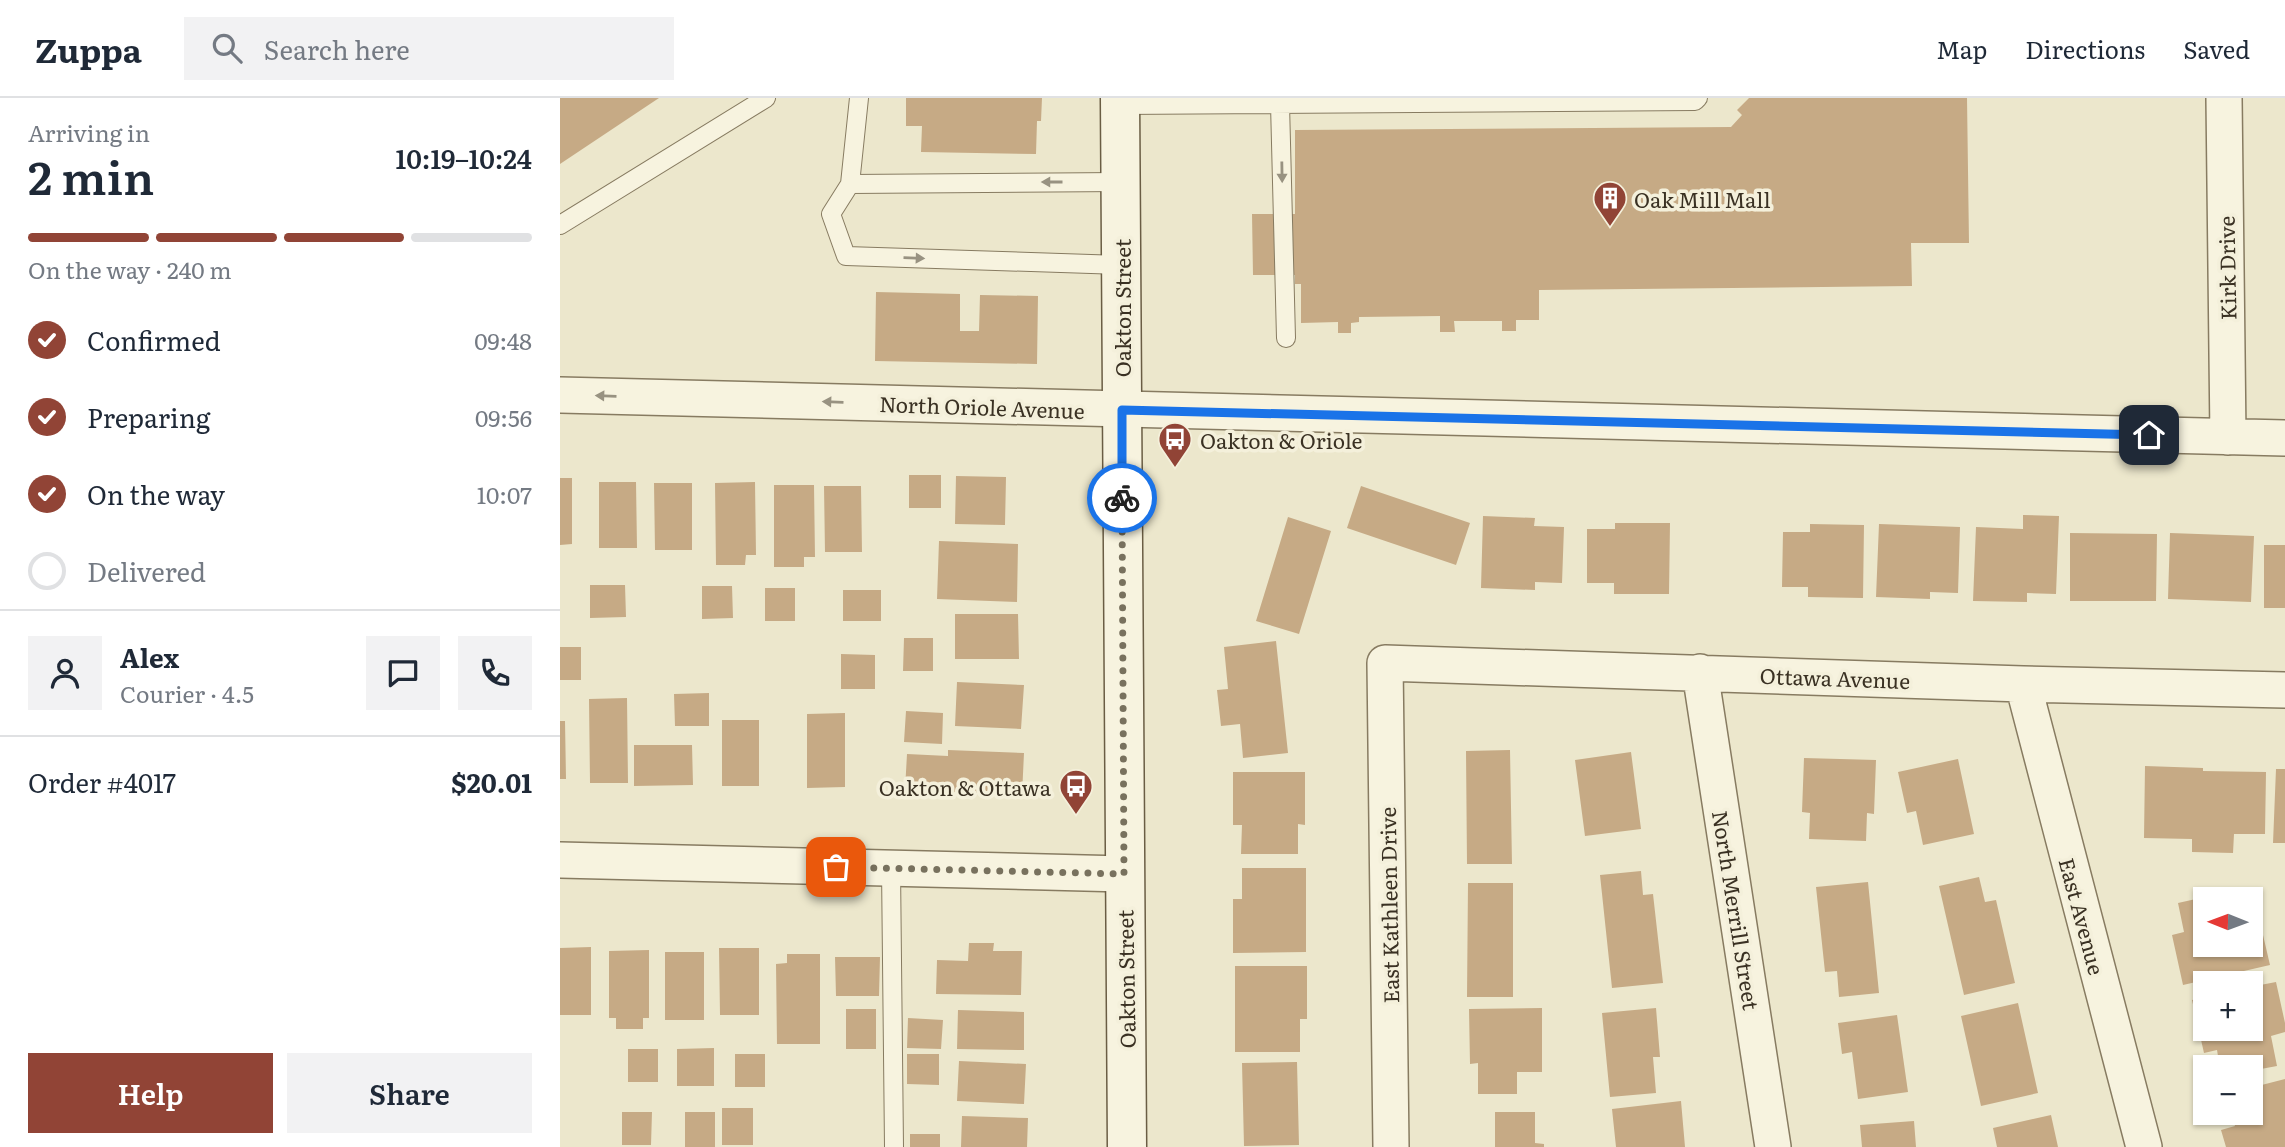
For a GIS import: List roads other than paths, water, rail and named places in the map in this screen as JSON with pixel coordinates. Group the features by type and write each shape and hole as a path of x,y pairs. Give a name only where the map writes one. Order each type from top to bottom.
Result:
{"main road":[{"name":"Oakton Street","path":"1120,101 1127,1147"}],"street":[{"name":"Kirk Drive","path":"2224,98 2228,437"},
{"name":"North Oriole Avenue","path":"560,395 2285,439"},
{"name":"Ottawa Avenue","path":"1385,663 2285,690"},
{"name":"East Kathleen Drive","path":"1385,663 1391,1147"},
{"name":"North Merrill Street","path":"1700,672 1773,1147"},
{"name":"East Avenue","path":"2023,684 2144,1147"},
{"path":"560,860 1124,874"}],"lane":[{"path":"560,225 766,98"},
{"path":"859,98 850,184 831,214 846,256 1121,265"},
{"path":"1120,101 1280,104 1695,101 1698,98"},
{"path":"1280,104 1286,338"},
{"path":"850,184 1121,182"},
{"path":"891,868 894,1147"}],"place":[{"name":"Oak Mill Mall","path":"1610,228"},
{"name":"Oakton & Oriole","path":"1175,469"},
{"name":"Oakton & Ottawa","path":"1076,816"}]}
